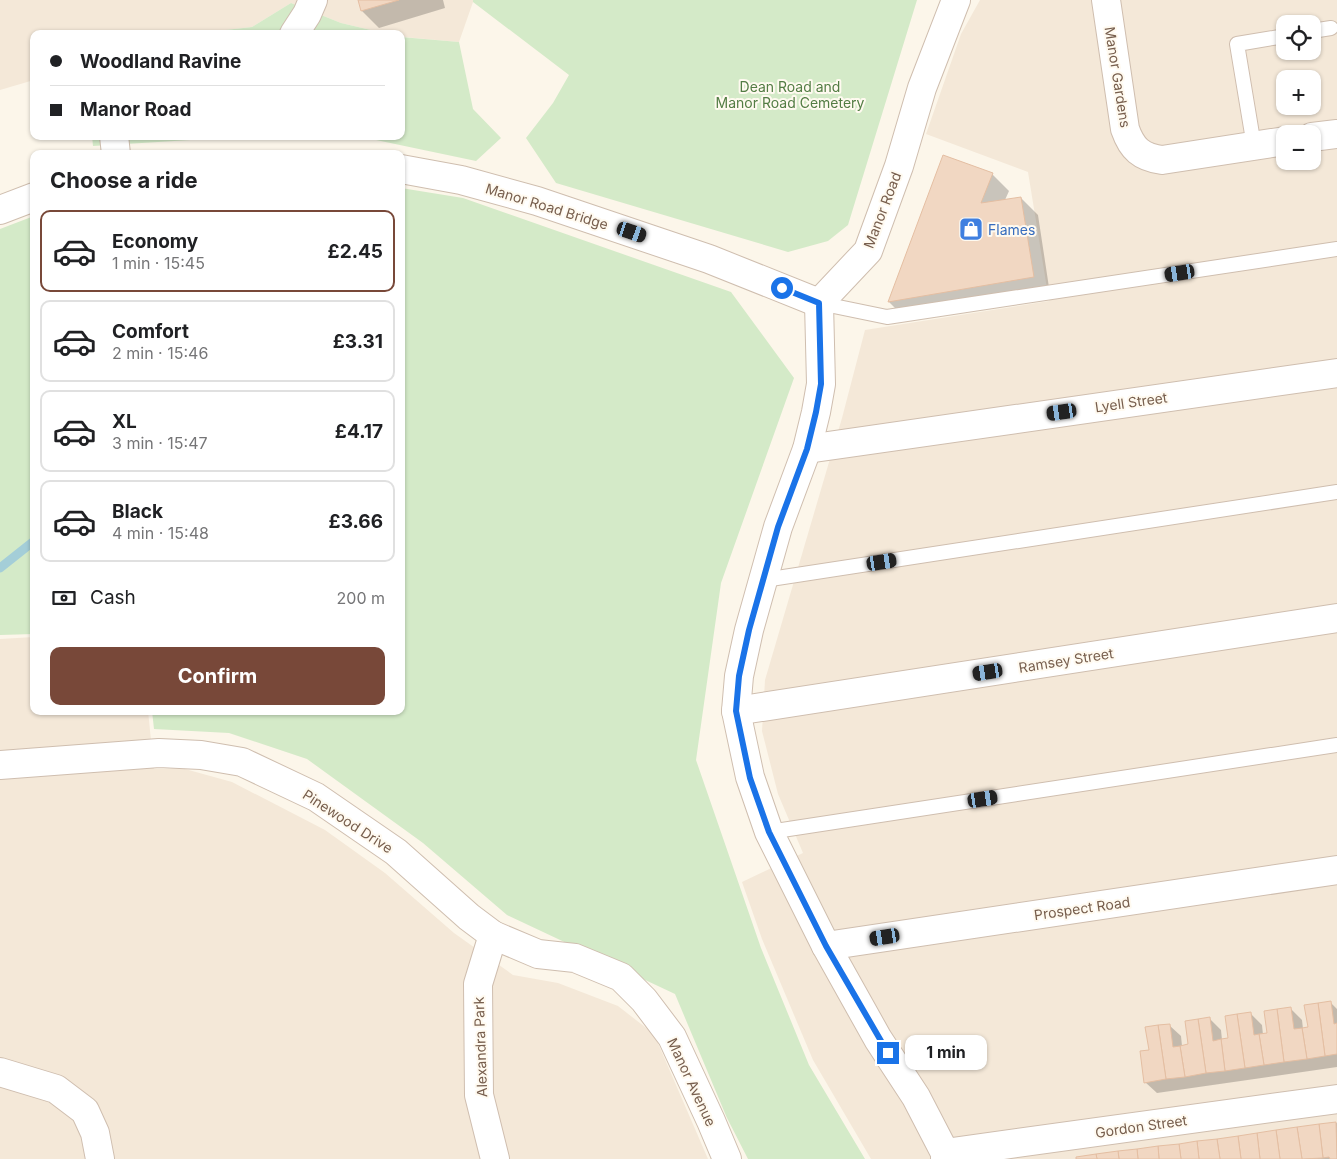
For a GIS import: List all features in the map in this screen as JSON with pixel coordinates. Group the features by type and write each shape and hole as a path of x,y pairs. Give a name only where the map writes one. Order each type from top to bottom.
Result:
{"street":[{"path":"296,30 314,0"},
{"name":"Manor Road","path":"819,303 868,251 899,166 922,88 956,0"},
{"name":"Manor Gardens","path":"1106,0 1125,129 1128,138 1141,153 1150,158 1162,160 1276,142"},
{"path":"1321,136 1337,134"},
{"name":"Manor Road Bridge","path":"405,170 460,180 537,201 709,259 819,303"},
{"path":"0,210 30,198"},
{"path":"819,303 821,384 816,412 807,449 778,527 749,630 739,676 736,711 750,778 769,832 826,946 878,1039 916,1097 945,1156"},
{"name":"Lyell Street","path":"807,449 1337,373"},
{"name":"Ramsey Street","path":"736,711 1337,618"},
{"name":"Pinewood Drive","path":"0,765 159,754 201,755 242,762 316,797 396,852 469,917 493,935"},
{"name":"Prospect Road","path":"826,946 1337,870"},
{"name":"Alexandra Park","path":"493,935 478,984 479,1095 495,1159"},
{"name":"Manor Avenue","path":"493,935 538,954 574,958 621,977 644,1000 672,1037 727,1159"},
{"path":"0,1072 56,1089 85,1111 95,1133 100,1159"},
{"name":"Gordon Street","path":"945,1156 1337,1099"}],"lane":[{"path":"1321,30 1331,28"},
{"path":"1254,146 1237,44 1276,38"},
{"path":"819,303 886,317 1337,249"},
{"path":"764,580 1337,492"},
{"path":"769,832 1337,745"}],"shaded area":[{"path":"0,0 473,0 459,42 405,37 405,30 371,30 341,23 291,3 252,27 225,30 30,30 30,81 0,90"},
{"path":"980,0 1337,0 1337,1159 871,1159 813,1060 762,939 742,882 803,853 778,794 762,731 765,680 842,418 865,330 1049,301 1028,172 926,134 961,34"},
{"path":"30,637 30,715 148,715 154,769 185,769 232,782 325,830 385,873 454,933 513,975 558,983 618,1006 654,1034 708,1159 0,1159 0,639"}],"green space":[{"name":"Dean Road and Manor Road Cemetery","path":"473,0 917,0 848,225 828,241 788,252 556,183 526,138 553,103 569,75 473,2"},
{"path":"291,3 341,23 371,30 225,30 252,27"},
{"path":"405,37 459,42 473,109 501,138 476,161 376,140 405,140"},
{"path":"92,140 191,140 93,146"},
{"path":"405,189 463,198 731,292 794,378 721,583 696,760 761,948 809,1065 865,1159 748,1159 727,1118 675,994 507,915 423,843 307,759 229,733 154,729 152,715 405,715"},
{"path":"30,218 30,634 0,635 0,229"}],"building":[{"path":"358,0 399,0 361,11"},
{"name":"Flames","path":"943,155 993,173 981,203 1021,197 1034,277 888,302"},
{"path":"1331,1001 1334,1024 1337,1023 1337,1054 1325,1056 1318,1003"},
{"path":"1318,1003 1325,1056 1307,1059 1302,1028 1308,1027 1304,1005"},
{"path":"1291,1007 1294,1029 1302,1028 1307,1059 1284,1062 1277,1009"},
{"path":"1277,1009 1284,1062 1264,1065 1259,1034 1267,1033 1264,1011"},
{"path":"1251,1012 1254,1035 1259,1034 1264,1065 1245,1068 1237,1014"},
{"path":"1237,1014 1245,1068 1225,1071 1221,1039 1228,1038 1225,1016"},
{"path":"1210,1017 1213,1041 1221,1039 1225,1071 1206,1073 1198,1019"},
{"path":"1198,1019 1206,1073 1185,1077 1180,1046 1188,1044 1185,1021"},
{"path":"1170,1024 1173,1047 1180,1046 1185,1077 1166,1079 1158,1025"},
{"path":"1158,1025 1166,1079 1144,1083 1140,1051 1149,1050 1145,1027"},
{"path":"1336,1122 1337,1159 1323,1158 1319,1124"},
{"path":"1319,1124 1323,1158 1302,1159 1297,1127"},
{"path":"1297,1127 1302,1159 1280,1159 1276,1130"},
{"path":"1276,1130 1280,1159 1260,1159 1257,1133"},
{"path":"1257,1133 1260,1159 1241,1159 1238,1136"},
{"path":"1238,1136 1241,1159 1220,1159 1217,1139"},
{"path":"1217,1139 1220,1159 1199,1159 1197,1141"},
{"path":"1197,1141 1199,1159 1181,1159 1179,1144"},
{"path":"1179,1144 1181,1159 1159,1159 1158,1146"},
{"path":"1158,1146 1159,1159 1138,1159 1137,1149"},
{"path":"1137,1149 1138,1159 1119,1159 1118,1151"},
{"path":"1118,1151 1119,1159 1097,1159 1096,1154"},
{"path":"1096,1154 1097,1159 1076,1159 1076,1157"}],"waterway":[{"path":"0,568 30,544"}],"place":[{"name":"Flames","path":"971,229"}],"route":[{"path":"782,288 819,303 821,384 807,449 778,527 749,630 739,676 736,711 750,778 769,832 826,946 878,1039 888,1053"}]}
